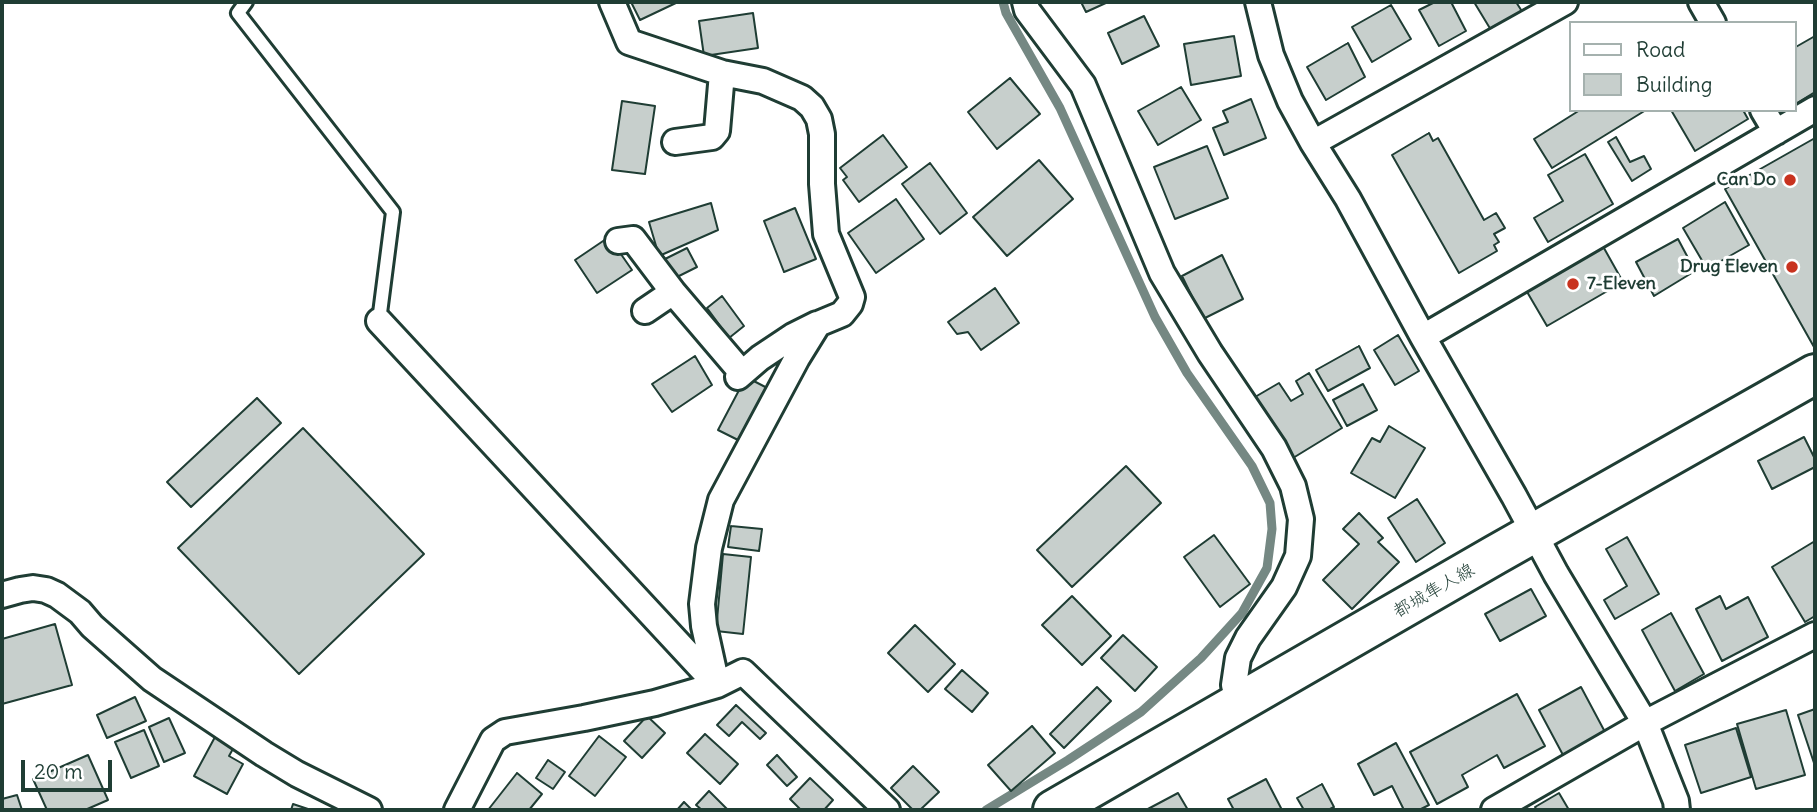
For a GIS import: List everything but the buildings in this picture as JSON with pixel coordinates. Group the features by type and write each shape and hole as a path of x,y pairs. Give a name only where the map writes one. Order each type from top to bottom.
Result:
{"main road":[{"name":"都城隼人線","path":"1054,810 1815,374"}],"street":[{"path":"612,2 629,42 722,73 763,81 802,98 812,107 819,119 822,134 826,234 852,297 842,314 793,336 740,375 633,239 618,241"},
{"path":"1025,2 1027,10 1083,85 1161,272 1274,448 1293,486 1301,519 1298,556 1284,587 1248,638 1238,658 1234,685 1239,703"},
{"path":"1258,2 1271,55 1290,101 1312,143 1348,199 1556,575 1645,723 1676,801 1677,810"},
{"path":"1312,143 1565,2"},
{"path":"1701,2 1712,21"},
{"path":"675,142 712,137 716,131 722,73"},
{"path":"1423,337 1815,109"},
{"path":"1764,112 1776,132"},
{"path":"645,311 673,292"},
{"path":"379,321 717,685"},
{"path":"717,685 702,604 716,515 729,485 818,324"},
{"path":"2,595 33,588 57,595 80,612 92,626 163,687 297,774 369,810"},
{"path":"1494,810 1645,723 1815,635"},
{"path":"457,810 488,748 493,740 505,732 655,704 717,685 743,673 887,810"}],"lane":[{"path":"246,2 238,13 393,212 379,321"}],"waterway":[{"path":"986,810 1141,712 1201,658 1242,613 1267,568 1272,529 1270,503 1252,466 1187,373 1155,317 1060,108 1006,13 1003,2"}],"place":[{"name":"Can Do","path":"1790,180"},
{"name":"Drug Eleven","path":"1792,267"},
{"name":"7-Eleven","path":"1573,284"}]}
